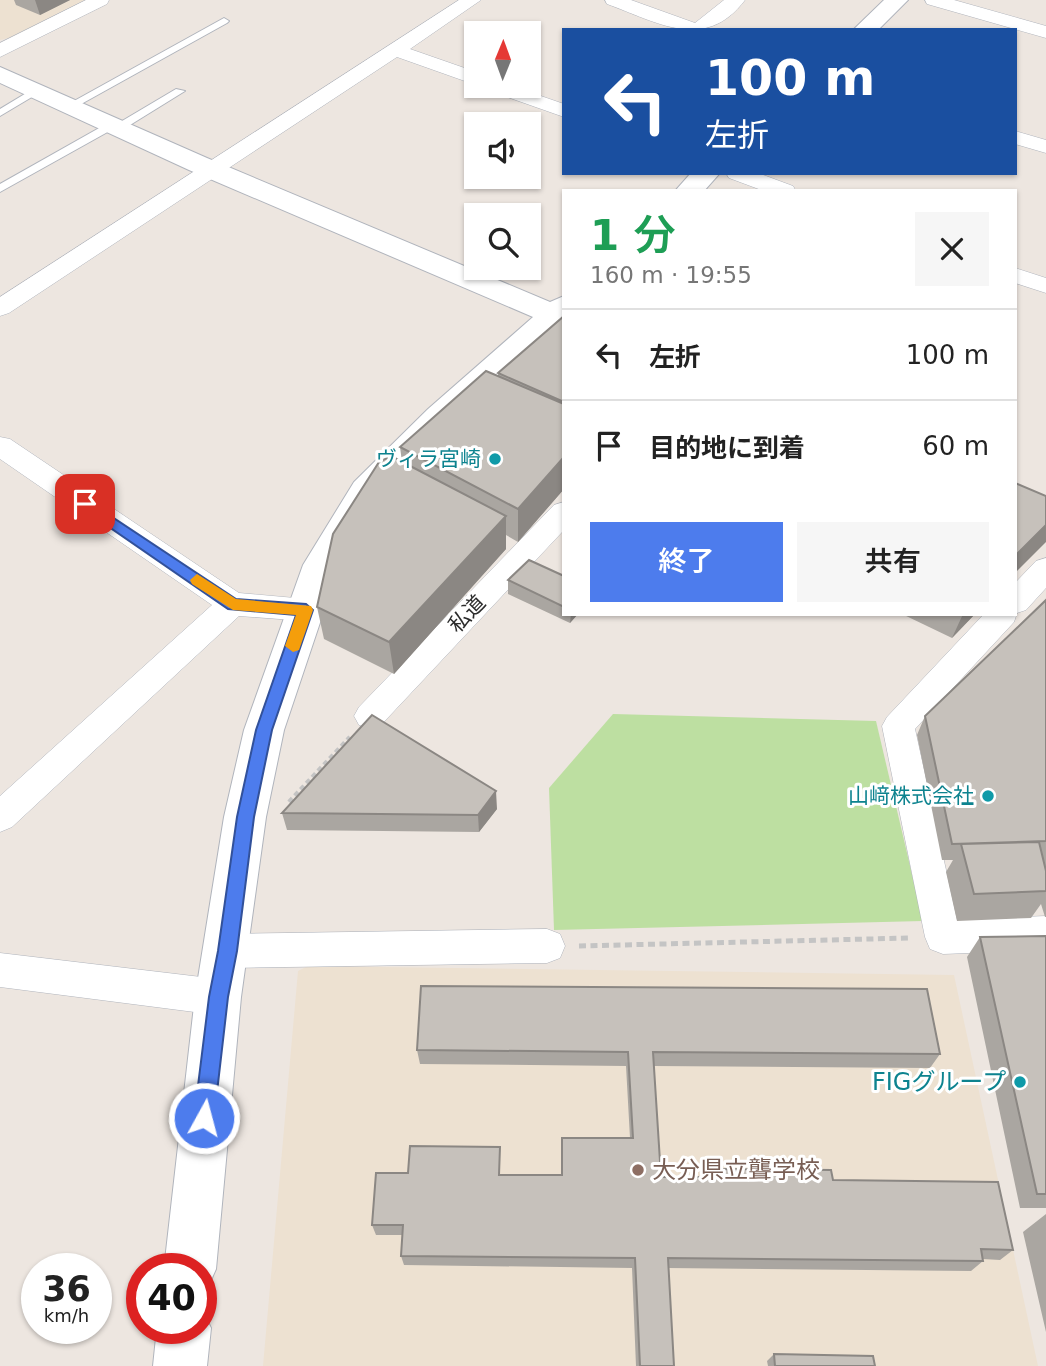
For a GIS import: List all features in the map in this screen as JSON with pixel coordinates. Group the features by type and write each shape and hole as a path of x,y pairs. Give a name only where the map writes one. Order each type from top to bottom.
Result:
{"street":[{"path":"0,51 100,0"},
{"path":"0,308 472,0"},
{"path":"614,0 691,28"},
{"path":"700,28 736,0"},
{"path":"866,28 897,0"},
{"path":"934,0 1046,32"},
{"path":"395,50 464,75"},
{"path":"0,74 211,169 560,313 439,417 366,490 321,565 264,730 245,817 228,951 218,997 192,1253"},
{"path":"528,98 562,110"},
{"path":"1017,138 1046,147"},
{"path":"690,189 706,175"},
{"path":"742,175 780,189"},
{"path":"1017,276 1046,286"},
{"path":"0,446 233,604 306,610"},
{"name":"私道","path":"370,716 562,514"},
{"path":"1017,600 1046,569"},
{"path":"0,817 233,604"},
{"path":"1001,616 898,726 943,937 1046,933"},
{"path":"228,951 547,946"},
{"path":"0,970 218,997"},
{"path":"180,1366 182,1344"}],"lane":[{"path":"70,106 224,21"},
{"path":"0,113 37,91"},
{"path":"0,189 180,91"}],"path":[{"path":"287,804 370,716"},
{"path":"547,946 943,937"}],"shaded area":[{"path":"0,0 89,0 21,35 0,40"},
{"name":"大分県立聾学校","path":"308,966 954,975 1038,1366 263,1366 298,971"}],"green space":[{"path":"613,714 876,721 923,921 554,930 549,788"}],"building":[{"path":"562,318 562,401 498,373"},
{"name":"ヴィラ宮崎","path":"486,371 562,403 562,459 518,509 400,447"},
{"path":"391,456 506,516 389,642 317,607 333,534 379,462"},
{"path":"1017,484 1046,496 1046,525 1017,554"},
{"path":"529,560 562,575 562,606 508,580"},
{"name":"山﨑株式会社","path":"1046,600 1046,841 952,844 925,716"},
{"path":"372,715 496,791 478,815 282,813"},
{"path":"1039,842 1046,871 1046,891 974,894 961,844"},
{"name":"FIGグループ","path":"1046,936 1046,1194 1037,1194 980,937"},
{"path":"421,986 927,989 940,1054 653,1052 661,1177 724,1177 723,1169 831,1170 833,1180 998,1182 1013,1250 981,1249 983,1261 668,1258 674,1366 640,1366 635,1258 401,1256 403,1225 372,1225 376,1173 408,1173 410,1146 500,1147 499,1175 562,1175 562,1138 633,1138 628,1052 417,1050"},
{"path":"774,1354 873,1356 875,1366 775,1366"}],"slow traffic":[{"path":"197,580 233,604 306,610 293,646"}],"place":[{"name":"ヴィラ宮崎","path":"495,459"},
{"name":"山﨑株式会社","path":"988,796"},
{"name":"FIGグループ","path":"1020,1082"},
{"name":"大分県立聾学校","path":"638,1170"}],"route":[{"path":"85,504 233,604 306,610 264,730 245,817 228,951 218,997 204,1118"}]}
